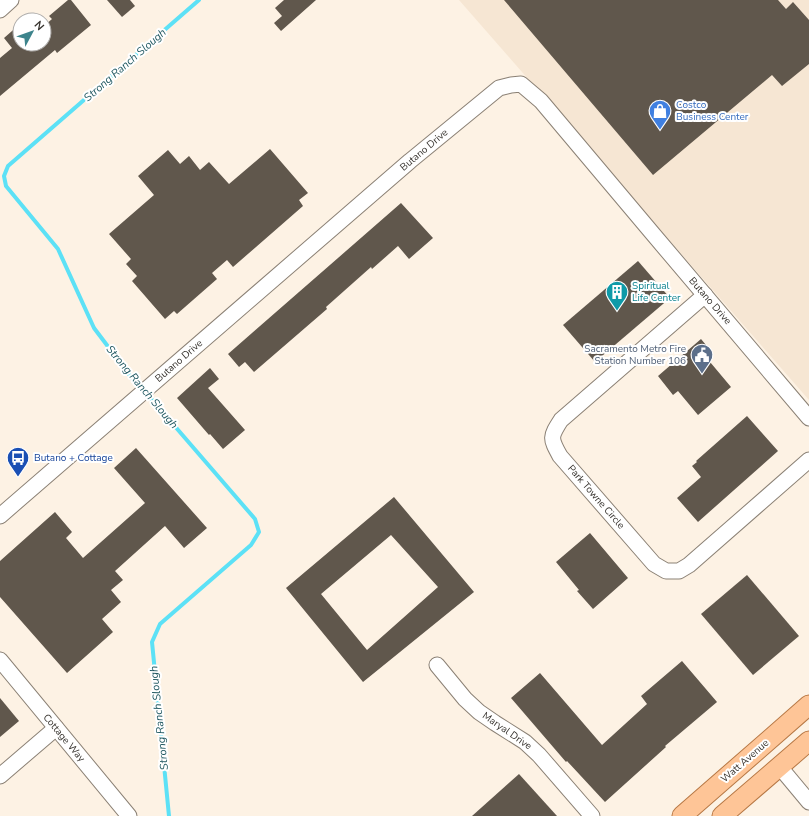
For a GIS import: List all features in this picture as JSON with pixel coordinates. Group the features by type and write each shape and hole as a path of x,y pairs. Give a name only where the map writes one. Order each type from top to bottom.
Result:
{"main road":[{"name":"Watt Avenue","path":"682,816 809,705"},
{"path":"722,816 809,740"}],"street":[{"path":"0,10 11,0"},
{"name":"Butano Drive","path":"0,516 410,161 499,88 511,85 521,84 541,101 809,418"},
{"name":"Park Towne Circle","path":"705,296 560,420 552,433 553,443 560,456 654,564 666,571 679,571 689,565 809,460"},
{"name":"Cottage Way","path":"0,660 129,816"},
{"name":"Maryal Drive","path":"437,665 465,699 479,712 525,742 539,755 592,816"},
{"path":"0,776 56,728"},
{"path":"779,766 809,802"}],"shaded area":[{"path":"459,0 809,0 809,400"}],"building":[{"path":"68,0 71,0 91,25 57,53 55,50 0,96 0,58 12,48 12,52 52,52 52,13"},
{"path":"107,0 130,0 135,6 122,17"},
{"path":"284,0 316,0 281,31 274,23 282,16 275,8"},
{"name":"Costco Business Center","path":"504,0 778,0 786,9 793,2 809,20 809,64 782,86 772,75 653,175"},
{"path":"12,31 12,48 4,38"},
{"path":"270,149 308,193 299,200 303,206 233,267 227,260 212,273 217,279 177,314 174,311 165,319 132,281 137,276 126,264 131,259 109,234 154,195 138,176 168,150 180,164 189,156 200,170 209,162 229,184"},
{"path":"401,203 433,238 409,259 398,246 372,269 371,267 326,307 327,309 254,372 245,362 239,367 228,354"},
{"name":"Spiritual Life Center","path":"638,261 670,298 595,362 563,325"},
{"path":"701,339 711,351 705,356 731,387 698,415 678,391 673,395 658,376"},
{"path":"210,368 219,379 208,388 245,430 223,449 177,398"},
{"path":"747,416 778,451 698,522 677,498 701,477 692,466 697,462 696,461"},
{"path":"136,448 207,528 184,548 165,526 115,571 123,580 111,590 121,602 102,619 113,632 67,673 0,597 0,561 55,512 72,532 66,538 83,558 145,503 114,468"},
{"path":"394,497 474,592 363,682 286,588","holes":["391,535 438,587 367,650 321,594"]},
{"path":"590,533 628,578 593,609 577,591 579,590 556,562"},
{"path":"747,575 799,636 753,675 701,614"},
{"path":"682,661 717,702 665,746 666,747 605,802 567,761 566,762 511,698 540,673 602,745 647,704 641,696"},
{"path":"0,698 19,721 0,737"},
{"path":"519,774 557,816 472,816"}],"waterway":[{"name":"Strong Ranch Slough","path":"142,389 131,377 94,328 58,249 6,186 4,176 8,166 199,0"},
{"name":"Strong Ranch Slough","path":"147,394 255,519 259,532 251,545 160,624 152,642 169,816"}],"place":[{"name":"Costco Business Center","path":"660,130"},
{"name":"Spiritual Life Center","path":"617,312"},
{"name":"Sacramento Metro Fire Station Number 106","path":"702,374"},
{"name":"Butano + Cottage","path":"18,478"}]}
